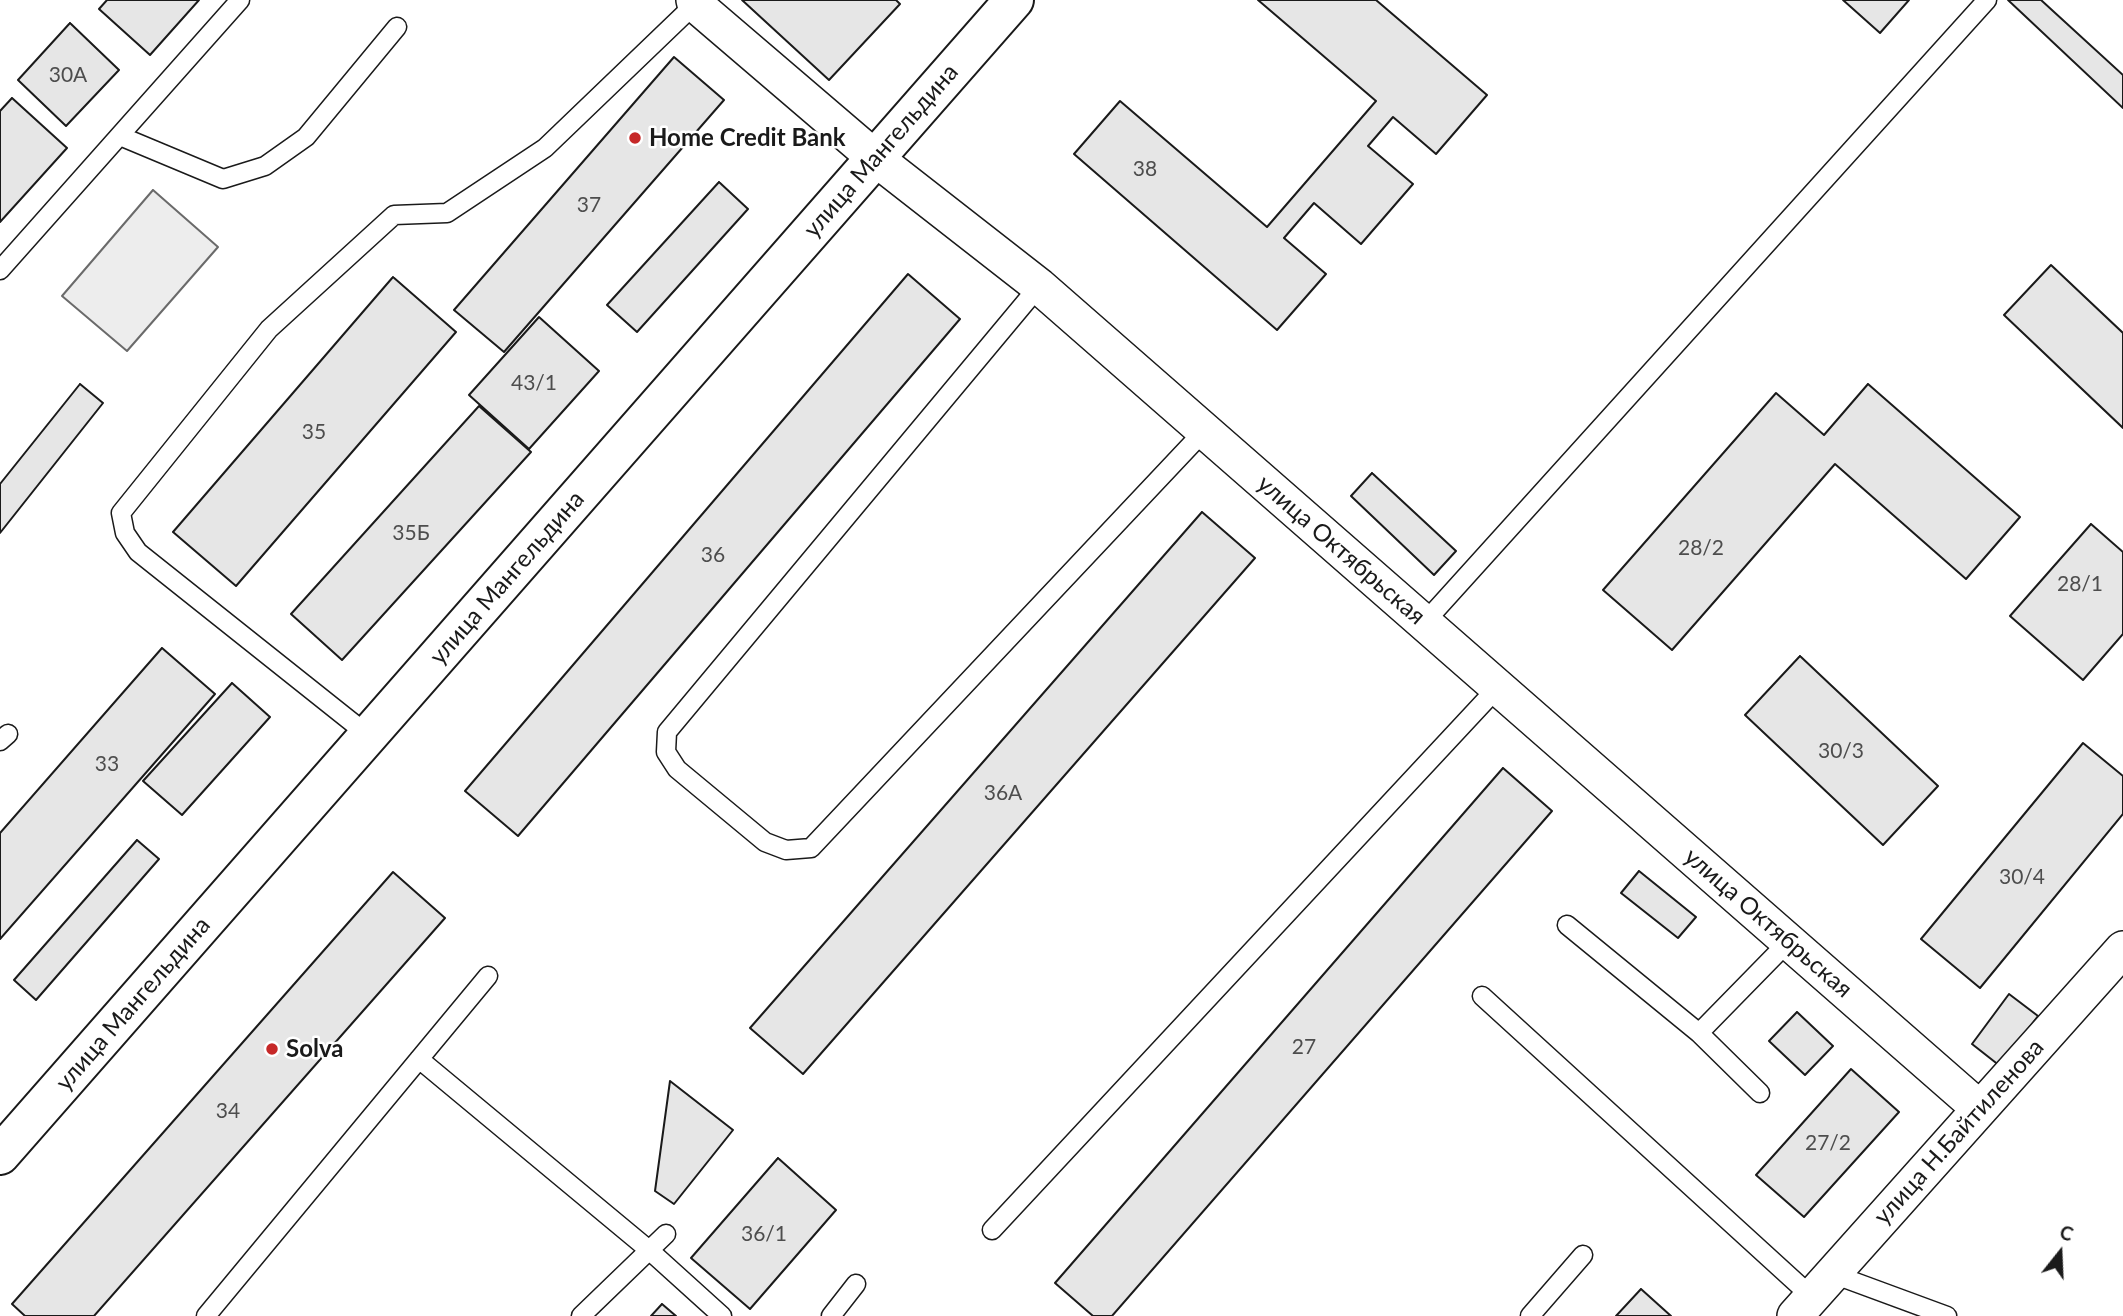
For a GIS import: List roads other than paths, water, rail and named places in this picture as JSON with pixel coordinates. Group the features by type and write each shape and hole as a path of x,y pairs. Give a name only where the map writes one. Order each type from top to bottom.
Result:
{"street":[{"name":"улица Мангельдина","path":"0,1155 1014,0"},
{"name":"улица Октябрьская","path":"695,2 875,158 1038,286 1980,1109"},
{"name":"улица Н.Байтиленова","path":"1813,1295 2123,949"}],"lane":[{"path":"0,270 240,0"},
{"path":"1424,623 1987,0"},
{"path":"368,735 138,552 125,533 121,513 270,329 394,215 447,213 545,148 695,2"},
{"path":"120,136 223,179 265,166 306,138 397,27"},
{"path":"1038,286 667,732 666,752 677,769 765,842 786,850 811,848 1205,430"},
{"path":"992,1230 1498,687"},
{"path":"1567,925 1699,1033 1760,1093"},
{"path":"1699,1033 1789,942"},
{"path":"206,1316 488,976"},
{"path":"1482,996 1813,1295 1947,1316"},
{"path":"419,1059 649,1250 722,1316"},
{"path":"581,1316 666,1234"},
{"path":"1530,1316 1583,1255"},
{"path":"831,1316 856,1284"}],"place":[{"name":"Home Credit Bank","path":"635,138"},
{"name":"Solva","path":"272,1049"}]}
